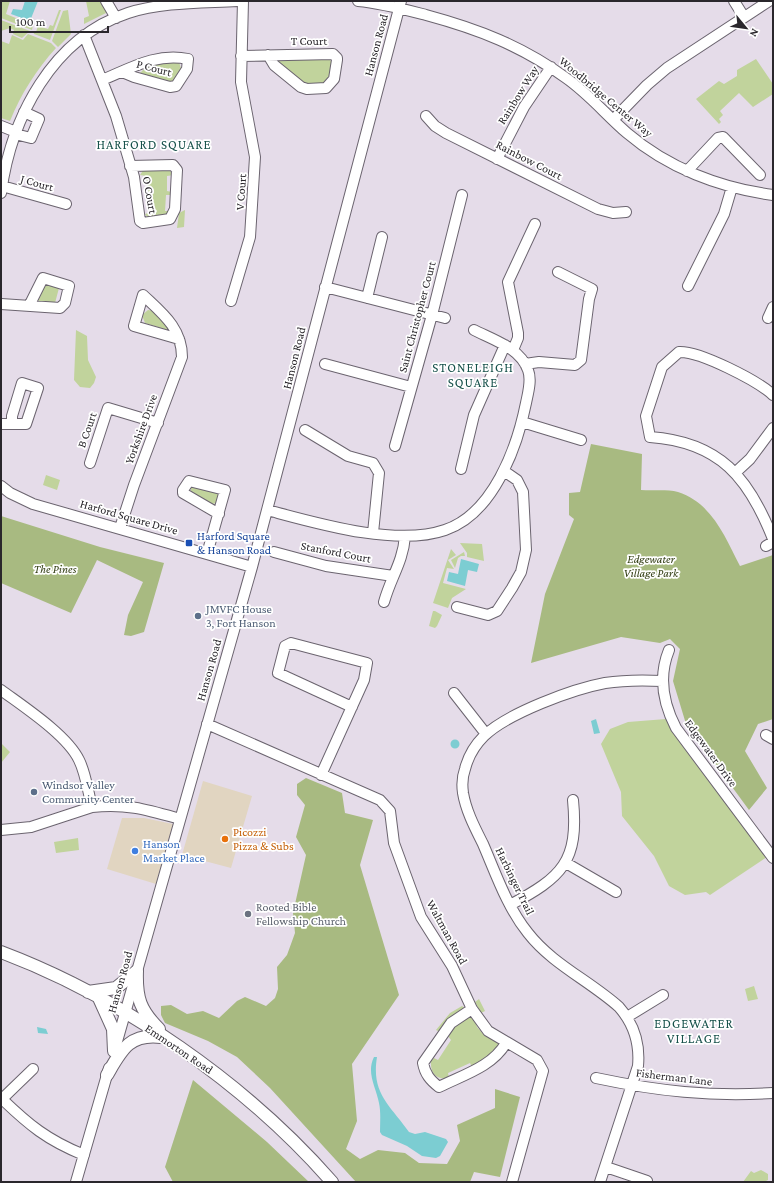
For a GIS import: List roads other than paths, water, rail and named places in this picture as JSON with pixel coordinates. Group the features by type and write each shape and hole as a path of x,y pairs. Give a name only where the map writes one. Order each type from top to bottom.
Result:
{"main road":[{"name":"Emmorton Road","path":"1,952 93,994 168,1040 225,1081 271,1120 332,1182"},
{"path":"114,1051 113,1029 93,994 116,988 137,971"},
{"path":"137,971 136,988 140,1005 152,1022 168,1040"},
{"path":"107,1075 121,1052 137,1038 152,1036 168,1040"}],"street":[{"path":"106,1 116,18"},
{"path":"1,189 16,133 24,112 38,85 50,69 84,35 116,18 158,4 237,1"},
{"name":"V Court","path":"231,301 250,237 255,169 255,157 241,82 243,1"},
{"path":"358,1 400,5"},
{"path":"734,1 744,17"},
{"path":"613,120 666,68 768,1"},
{"name":"Woodbridge Center Way","path":"400,5 497,38 518,47 551,67 579,88 640,144 687,171 732,187 773,195"},
{"name":"Hanson Road","path":"76,1182 252,567 400,5"},
{"name":"O Court","path":"84,35 116,116 130,166 134,177 140,221 143,223 170,219 175,209 177,170 173,165 130,166"},
{"name":"T Court","path":"241,56 268,55 333,54 337,58 334,79 326,88 307,89 301,87 274,66 268,55"},
{"name":"P Court","path":"102,80 122,72 157,58 179,57 188,59 187,69 176,86 170,87 122,72"},
{"name":"Rainbow Way","path":"497,159 524,107 551,67"},
{"path":"1,126 31,138 39,119 24,112"},
{"name":"Rainbow Court","path":"426,116 435,126 446,133 598,209 613,213 626,212"},
{"path":"687,171 718,138 721,137 760,175"},
{"path":"688,286 724,214 732,187"},
{"name":"J Court","path":"1,189 66,204"},
{"name":"Saint Christopher Court","path":"395,446 432,315 462,195"},
{"path":"461,469 474,415 509,348 518,338 508,282 535,224"},
{"path":"367,298 382,237"},
{"path":"525,364 539,362 575,365 581,360 588,300 592,289 558,272"},
{"path":"325,287 445,318"},
{"name":"Yorkshire Drive","path":"120,528 134,485 182,357 179,339 173,324 143,295 134,326 179,339"},
{"path":"1,304 29,306"},
{"path":"768,318 773,307"},
{"path":"267,510 336,529 406,536 437,532 453,527 475,512 504,471 522,422 530,381 529,371 525,364 509,348 474,330"},
{"path":"771,542 751,491 736,472 718,458 698,447 663,438 650,437 646,416 662,367 679,352 694,354 725,367 744,376 773,395"},
{"path":"325,364 411,387"},
{"name":"B Court","path":"90,463 108,408 158,423"},
{"path":"522,422 581,440"},
{"path":"1,424 12,424"},
{"path":"736,472 750,459 773,428"},
{"path":"305,430 348,456 369,461 376,466 379,473 373,533"},
{"path":"457,607 488,615 497,611 521,572 526,550 523,492 517,480 504,471"},
{"name":"Harford Square Drive","path":"1,486 10,493 33,504 252,567"},
{"path":"207,554 219,514"},
{"path":"384,602 393,576 404,553 406,536"},
{"name":"Stanford Court","path":"274,552 326,566 393,576"},
{"path":"321,775 352,707 364,680 367,663 291,643 284,646 278,673 352,707"},
{"name":"Edgewater Drive","path":"669,650 666,659 663,681 665,705 676,728 771,851"},
{"name":"Harbinger Trail","path":"600,1182 633,1085 639,1054 638,1044 627,1016 609,998 538,944 520,922 510,905 468,812 463,794 463,780 468,760 476,746 486,734 507,721 542,704 587,688 630,680 663,681"},
{"path":"1,690 43,722 72,749 83,769 92,807"},
{"path":"454,693 486,734"},
{"name":"Waltman Road","path":"207,724 380,800 388,807 394,843 421,917 452,966 472,1009 488,1031 537,1060 543,1072 512,1182"},
{"path":"510,905 546,884 566,863 574,838 575,825 573,800"},
{"path":"1,830 31,827 92,807 128,806 180,818"},
{"path":"566,863 616,892"},
{"path":"627,1016 663,995"},
{"path":"472,1009 451,1023 423,1063 425,1072 432,1081 439,1087 488,1064 496,1057 506,1043"},
{"path":"33,1069 2,1098 34,1129 50,1140 84,1154"},
{"name":"Fisherman Lane","path":"596,1078 698,1094 773,1093"},
{"path":"606,1167 647,1181"}],"water":[{"path":"25,1 38,1 30,21 11,14 13,9 22,10"},
{"path":"461,559 479,564 477,572 468,570 465,586 447,581 449,572 458,574"},
{"path":"596,719 600,733 594,734 591,721"},
{"path":"453,740 457,740 459,744 457,748 453,748 451,746 451,742"},
{"path":"37,1027 46,1029 48,1034 38,1033"},
{"path":"374,1057 377,1057 376,1070 379,1090 389,1106 409,1132 415,1134 425,1132 446,1139 448,1142 440,1156 436,1158 422,1156 407,1146 382,1135 380,1132 380,1106 371,1074"}],"place":[{"name":"Harford Square & Hanson Road","path":"189,543"},
{"name":"JMVFC House 3, Fort Hanson","path":"198,616"},
{"name":"Windsor Valley Community Center","path":"34,792"},
{"name":"Picozzi Pizza & Subs","path":"225,839"},
{"name":"Hanson Market Place","path":"135,851"},
{"name":"Rooted Bible Fellowship Church","path":"248,914"}],"district":[{"name":"HARFORD SQUARE","path":"154,144"},
{"name":"STONELEIGH SQUARE","path":"473,374"},
{"name":"EDGEWATER VILLAGE","path":"694,1030"}],"park label":[{"name":"Edgewater Village Park","path":"651,566"},
{"name":"The Pines","path":"55,569"}]}
